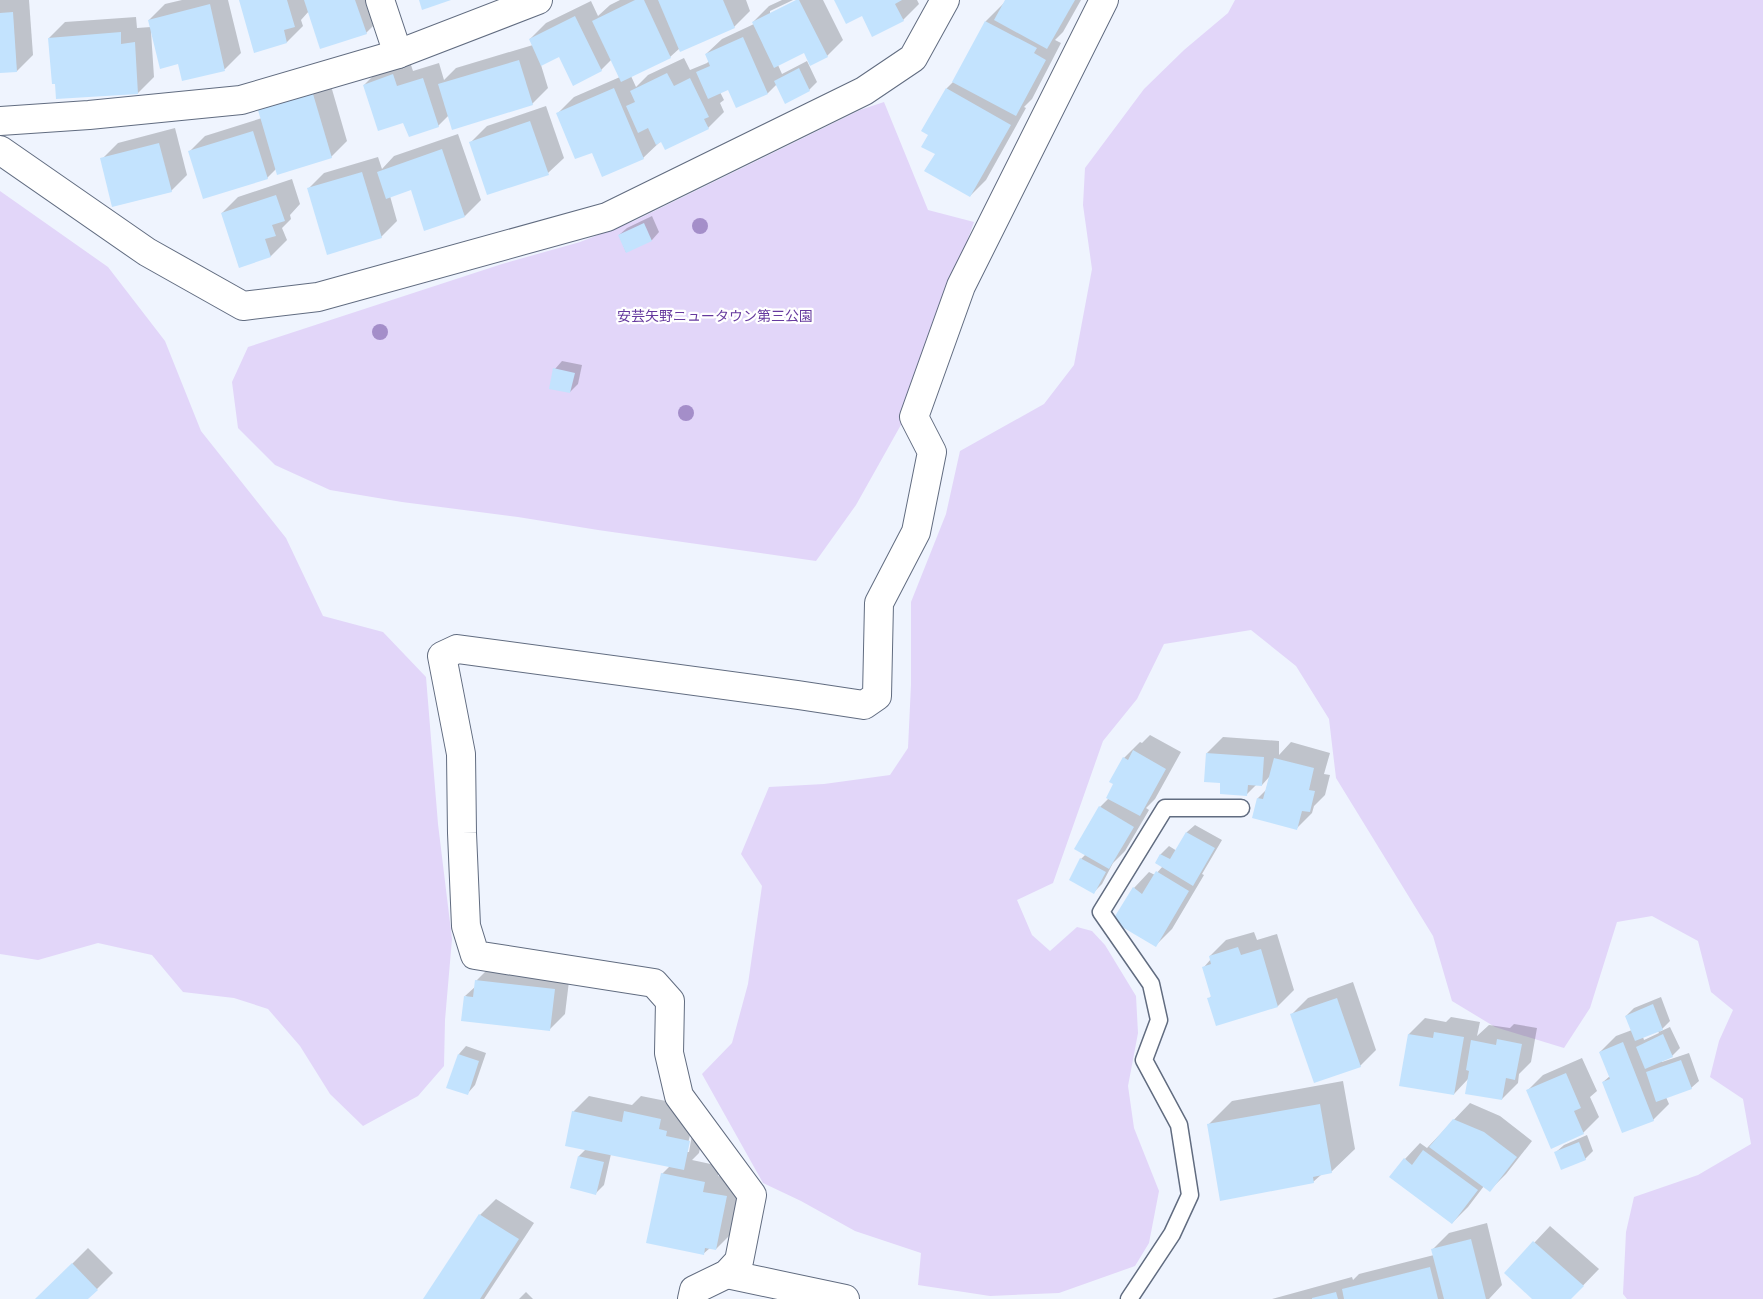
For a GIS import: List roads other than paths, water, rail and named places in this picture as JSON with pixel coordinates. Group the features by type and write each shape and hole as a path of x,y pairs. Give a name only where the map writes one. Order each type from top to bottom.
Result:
{"street":[{"path":"380,0 398,54"},
{"path":"0,121 89,115 241,100 398,54 538,0"},
{"path":"0,150 147,252 243,306 318,297 607,216 864,91 913,58 945,0"},
{"path":"692,1299 694,1290 727,1274 739,1261 752,1195 679,1096 669,1053 670,1001 654,982 475,955 466,926 461,754 442,656 457,649 788,693 864,705 877,696 879,603 916,532 932,452 914,417 961,286 1104,0"},
{"path":"727,1274 845,1299"}],"lane":[{"path":"1128,1299 1172,1234 1190,1195 1179,1125 1144,1060 1159,1020 1151,984 1102,912 1165,808 1241,808"}],"park label":[{"name":"安芸矢野ニュータウン第三公園","path":"715,316"}]}
